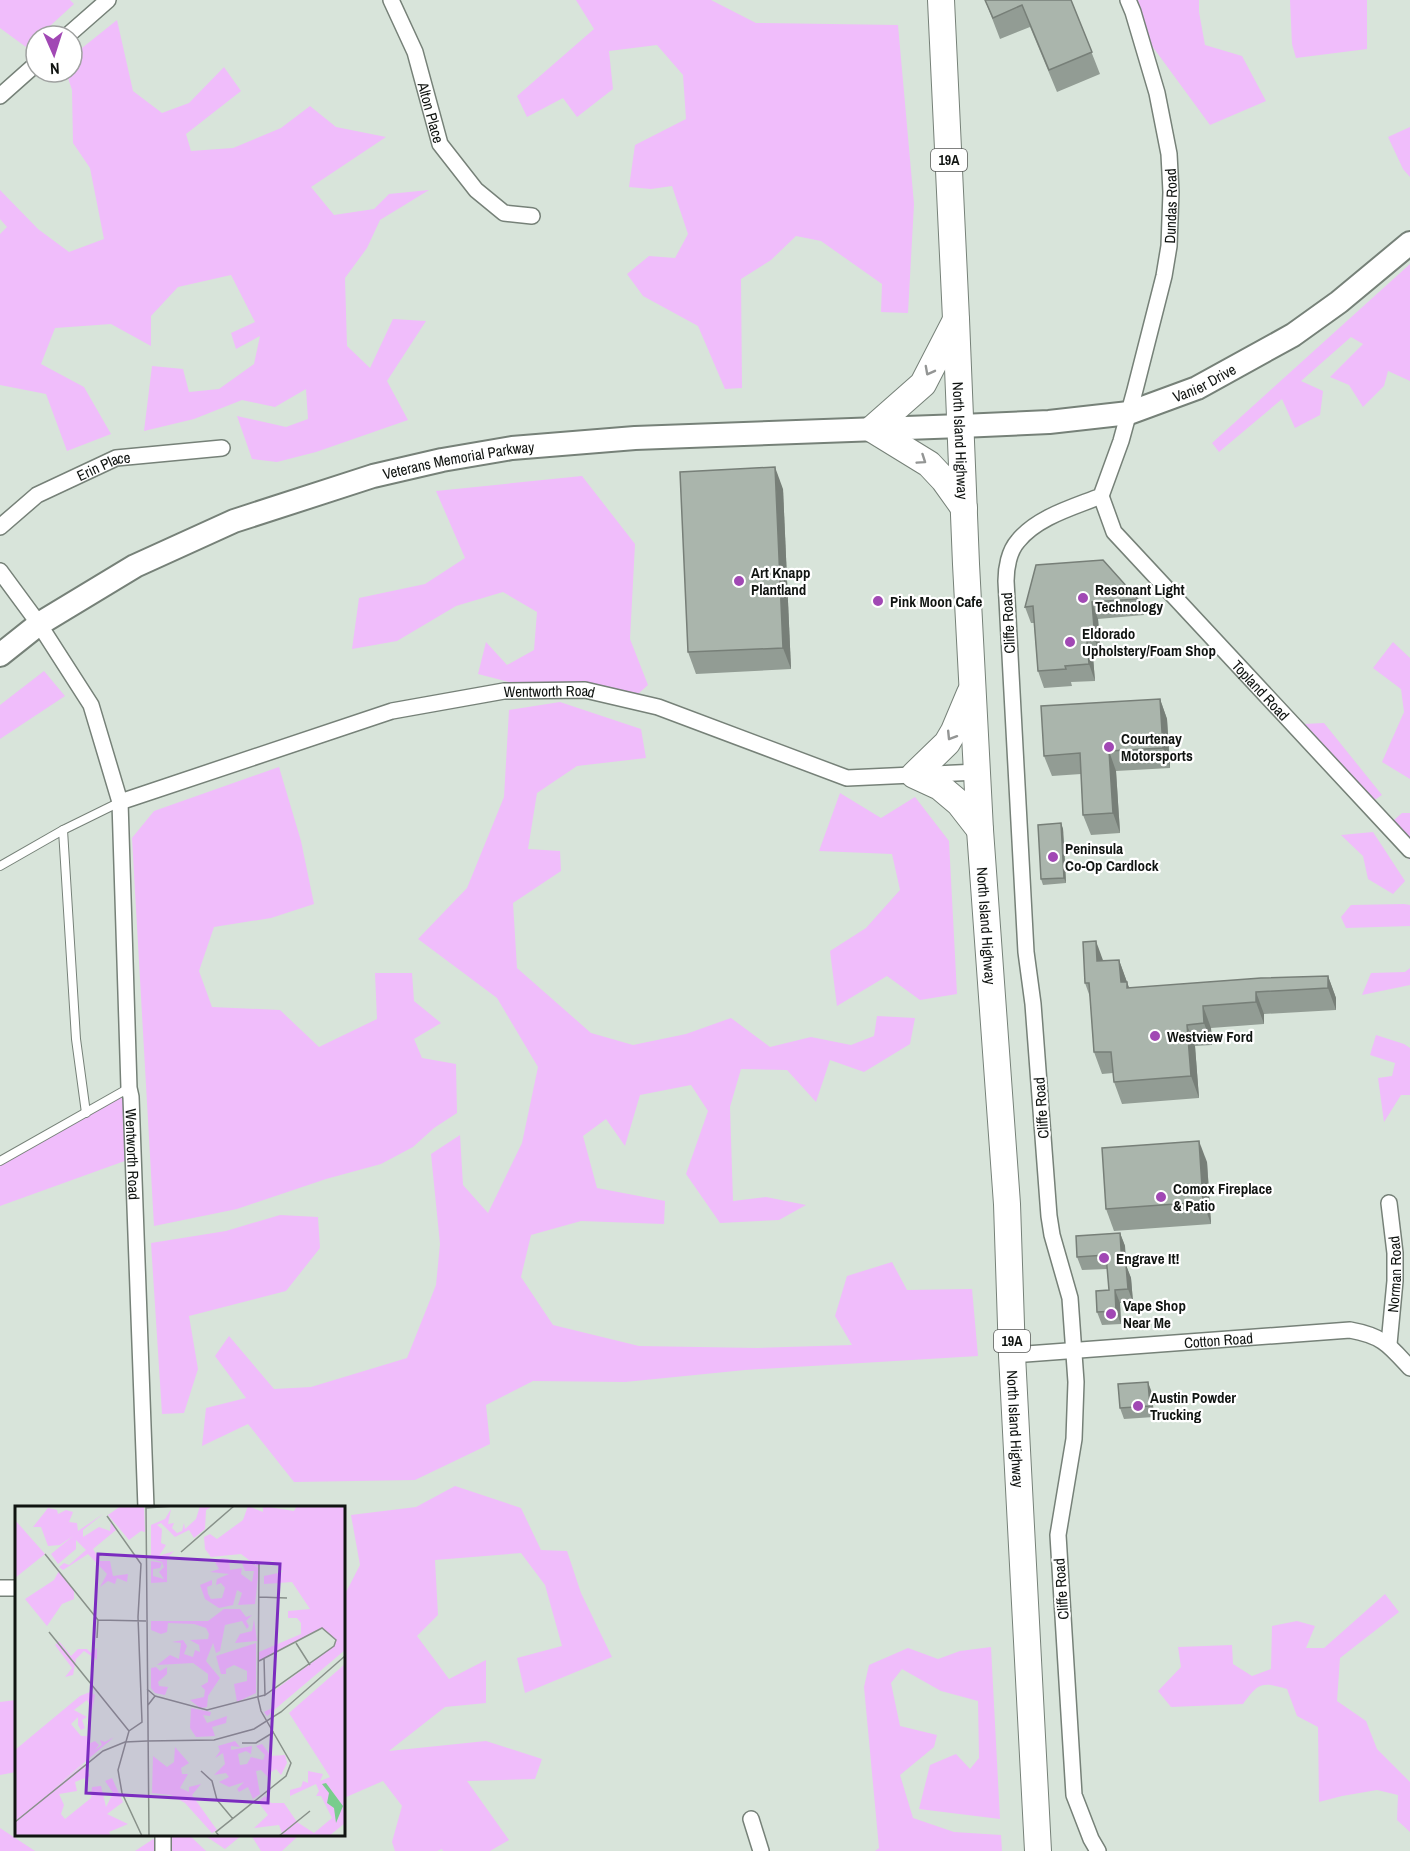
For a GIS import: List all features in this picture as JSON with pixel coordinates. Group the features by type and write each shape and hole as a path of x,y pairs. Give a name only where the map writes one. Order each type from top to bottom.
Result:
{"main road":[{"name":"North Island Highway","path":"941,0 980,830 1007,1204 1012,1355 1038,1851"},
{"name":"Vanier Drive","path":"961,426 1049,422 1129,413 1197,388 1293,335 1340,302 1410,243"},
{"path":"957,320 923,384 872,429 929,464 964,508"},
{"name":"Veterans Memorial Parkway","path":"0,655 39,624 135,566 234,521 373,476 512,448 635,438 961,426"},
{"path":"973,687 951,737 914,775 940,787 959,803 980,830"}],"street":[{"path":"81,24 108,0"},
{"name":"Alton Place","path":"391,0 415,52 440,144 476,190 504,213 532,216"},
{"name":"Dundas Road","path":"1128,0 1157,93 1169,154 1171,192 1169,246 1164,276 1129,413"},
{"path":"0,96 24,75"},
{"path":"1101,496 1129,413"},
{"name":"Erin Place","path":"0,527 37,495 116,458 222,448"},
{"name":"Topland Road","path":"1101,496 1114,532 1410,850"},
{"name":"Cliffe Road","path":"1098,1851 1074,1795 1058,1535 1074,1431 1076,1382 1070,1298 1052,1235 1049,1216 1034,1004 1026,952 1006,581 1008,564 1017,541 1047,519 1101,496"},
{"name":"Wentworth Road","path":"0,571 39,624 91,705 120,802 146,1506"},
{"name":"Wentworth Road","path":"120,802 392,711 504,691 585,690 658,707 847,778 978,772"},
{"name":"Norman Road","path":"1389,1203 1395,1253 1395,1281 1389,1344"},
{"name":"Cotton Road","path":"1012,1355 1350,1330 1369,1333 1389,1344 1410,1368"},
{"path":"751,1819 761,1851"},
{"path":"162,1836 163,1851"}],"lane":[{"path":"0,866 63,830 120,802"},
{"path":"63,830 75,1029 86,1113"},
{"path":"0,1161 129,1089"}],"shaded area":[{"path":"0,0 70,0 74,4 52,24 24,24 24,46 0,28"},
{"path":"576,0 711,0 756,23 898,25 914,204 908,313 881,312 882,284 821,241 796,236 771,260 741,279 742,388 725,389 698,326 643,296 627,274 649,256 675,258 688,234 672,186 651,189 629,187 635,145 686,119 683,75 657,45 609,51 613,89 577,117 563,98 527,117 517,96 594,29"},
{"path":"1137,0 1199,0 1205,45 1242,56 1266,101 1210,125 1147,39"},
{"path":"1290,0 1367,0 1367,49 1296,58 1292,44"},
{"path":"117,20 133,91 162,113 189,103 224,67 241,91 186,134 191,151 233,148 281,128 310,106 336,127 386,137 311,187 334,215 374,209 389,194 429,190 380,220 367,248 345,278 347,346 370,368 393,319 426,321 387,381 408,420 316,452 277,462 252,459 237,416 286,427 308,419 306,389 275,407 242,400 194,419 144,431 152,366 183,369 189,392 219,389 254,364 260,336 236,349 231,333 255,322 231,275 178,287 151,316 151,346 111,324 55,328 41,364 84,387 111,434 67,451 46,394 0,385 0,234 7,227 0,219 0,190 38,229 69,252 104,239 90,168 73,143 70,84 84,84 84,46"},
{"path":"1410,127 1410,177 1403,169 1388,137"},
{"path":"1410,264 1410,381 1388,371 1384,386 1363,407 1349,385 1330,377 1363,344 1351,337 1301,381 1323,391 1320,415 1295,428 1282,399 1219,452 1212,443"},
{"path":"582,476 635,544 630,639 648,685 631,700 524,686 478,674 486,642 507,665 534,650 537,612 503,592 456,606 397,641 352,649 359,598 425,584 465,558 436,491"},
{"path":"1393,642 1410,658 1410,779 1382,762 1404,712 1401,689 1373,668"},
{"path":"44,671 65,696 0,739 0,705"},
{"path":"560,702 641,729 646,758 577,766 537,793 528,849 560,851 561,871 513,903 517,968 591,1033 633,1045 686,1034 731,1018 770,1047 811,1037 851,1045 874,1036 877,1016 915,1018 910,1044 864,1072 830,1060 816,1102 787,1070 741,1069 730,1107 733,1201 766,1197 806,1205 779,1220 720,1223 686,1174 708,1111 691,1085 640,1095 625,1146 606,1119 583,1136 597,1188 665,1201 664,1224 581,1221 531,1235 521,1277 553,1325 639,1346 758,1348 852,1345 835,1316 847,1276 892,1262 907,1290 972,1289 978,1356 745,1370 625,1382 533,1381 486,1405 490,1444 415,1480 294,1482 248,1424 202,1446 206,1408 246,1398 215,1356 229,1336 274,1389 311,1387 407,1358 436,1285 440,1244 431,1154 460,1135 463,1185 488,1213 522,1143 538,1067 497,998 418,939 467,888 504,797 509,710"},
{"path":"1324,723 1382,795 1362,808 1315,757 1304,724"},
{"path":"279,767 301,841 314,904 271,918 214,927 199,971 212,1007 280,1010 319,1047 377,1019 375,973 412,973 414,1001 441,1023 414,1039 422,1058 456,1064 457,1113 434,1128 413,1147 381,1164 326,1179 237,1209 154,1226 132,838 154,811"},
{"path":"840,793 881,818 915,797 949,841 957,994 920,1000 887,976 837,1006 830,951 866,928 900,890 892,854 819,851"},
{"path":"1402,813 1410,813 1410,860 1383,830"},
{"path":"1373,832 1405,881 1393,894 1368,879 1363,856 1341,835"},
{"path":"1351,905 1410,905 1410,926 1346,928 1341,917"},
{"path":"1410,968 1410,985 1362,995 1371,973 1405,972"},
{"path":"1376,1035 1410,1048 1410,1095 1401,1095 1384,1122 1378,1078 1392,1076 1395,1063 1370,1055"},
{"path":"129,1088 133,1158 0,1206 0,1161"},
{"path":"280,1215 318,1217 320,1248 286,1291 189,1316 198,1369 184,1413 162,1414 151,1243 226,1231"},
{"path":"455,1486 521,1508 541,1550 567,1551 581,1593 612,1657 525,1693 517,1658 562,1646 545,1585 521,1553 435,1560 438,1615 417,1636 449,1679 486,1660 486,1703 445,1707 389,1751 486,1741 542,1759 535,1779 467,1781 509,1840 490,1851 443,1851 442,1849 395,1851 392,1842 402,1806 383,1781 345,1798 345,1594 360,1565 351,1515 416,1507"},
{"path":"1385,1594 1399,1612 1340,1658 1337,1701 1366,1721 1377,1749 1410,1782 1410,1832 1397,1820 1398,1795 1377,1790 1319,1802 1318,1727 1297,1716 1287,1689 1272,1685 1262,1686 1253,1691 1243,1704 1171,1707 1158,1691 1181,1667 1178,1647 1232,1645 1233,1664 1252,1676 1271,1669 1272,1626 1297,1621 1315,1626 1306,1648 1324,1648"},
{"path":"991,1647 1000,1819 919,1809 930,1765 956,1754 970,1769 979,1758 978,1701 941,1691 902,1669 891,1683 900,1726 937,1735 934,1747 900,1775 913,1818 954,1832 1001,1835 1002,1851 875,1851 879,1848 864,1687 869,1665 908,1648 938,1659 960,1651"},
{"path":"15,1700 15,1772 0,1775 0,1702"},
{"path":"0,1828 35,1851 0,1851"},
{"path":"158,1836 190,1836 206,1851 135,1851"},
{"path":"206,1836 241,1836 225,1849"},
{"path":"252,1836 297,1837 282,1851 261,1851"}],"building":[{"path":"985,0 1071,0 1092,52 1049,70 1022,5 993,18"},
{"name":"Art Knapp Plantland","path":"775,467 783,648 688,652 680,472"},
{"path":"1103,560 1138,599 1092,602 1095,640 1087,641 1089,664 1065,666 1066,669 1038,671 1033,606 1025,607 1036,565"},
{"path":"1160,699 1163,748 1109,751 1113,813 1083,815 1080,753 1044,756 1041,706"},
{"name":"Peninsula Co-Op Cardlock","path":"1061,823 1064,878 1041,879 1038,825"},
{"path":"1096,941 1097,961 1119,960 1121,982 1127,982 1127,988 1261,978 1328,976 1328,988 1256,992 1256,1002 1203,1006 1204,1023 1187,1025 1191,1076 1114,1082 1111,1052 1094,1052 1089,983 1085,983 1083,942"},
{"path":"1199,1141 1203,1202 1106,1209 1102,1148"},
{"path":"1120,1233 1122,1265 1126,1265 1128,1289 1115,1290 1116,1311 1097,1312 1096,1291 1109,1290 1106,1255 1077,1257 1076,1236"},
{"path":"1148,1382 1150,1406 1120,1408 1118,1384"}],"place":[{"name":"Art Knapp Plantland","path":"739,581"},
{"name":"Resonant Light Technology","path":"1083,598"},
{"name":"Pink Moon Cafe","path":"878,601"},
{"name":"Eldorado Upholstery/Foam Shop","path":"1070,642"},
{"name":"Courtenay Motorsports","path":"1109,747"},
{"name":"Peninsula Co-Op Cardlock","path":"1053,857"},
{"name":"Westview Ford","path":"1155,1036"},
{"name":"Comox Fireplace & Patio","path":"1161,1197"},
{"name":"Engrave It!","path":"1104,1258"},
{"name":"Vape Shop Near Me","path":"1111,1314"},
{"name":"Austin Powder Trucking","path":"1138,1406"}]}
